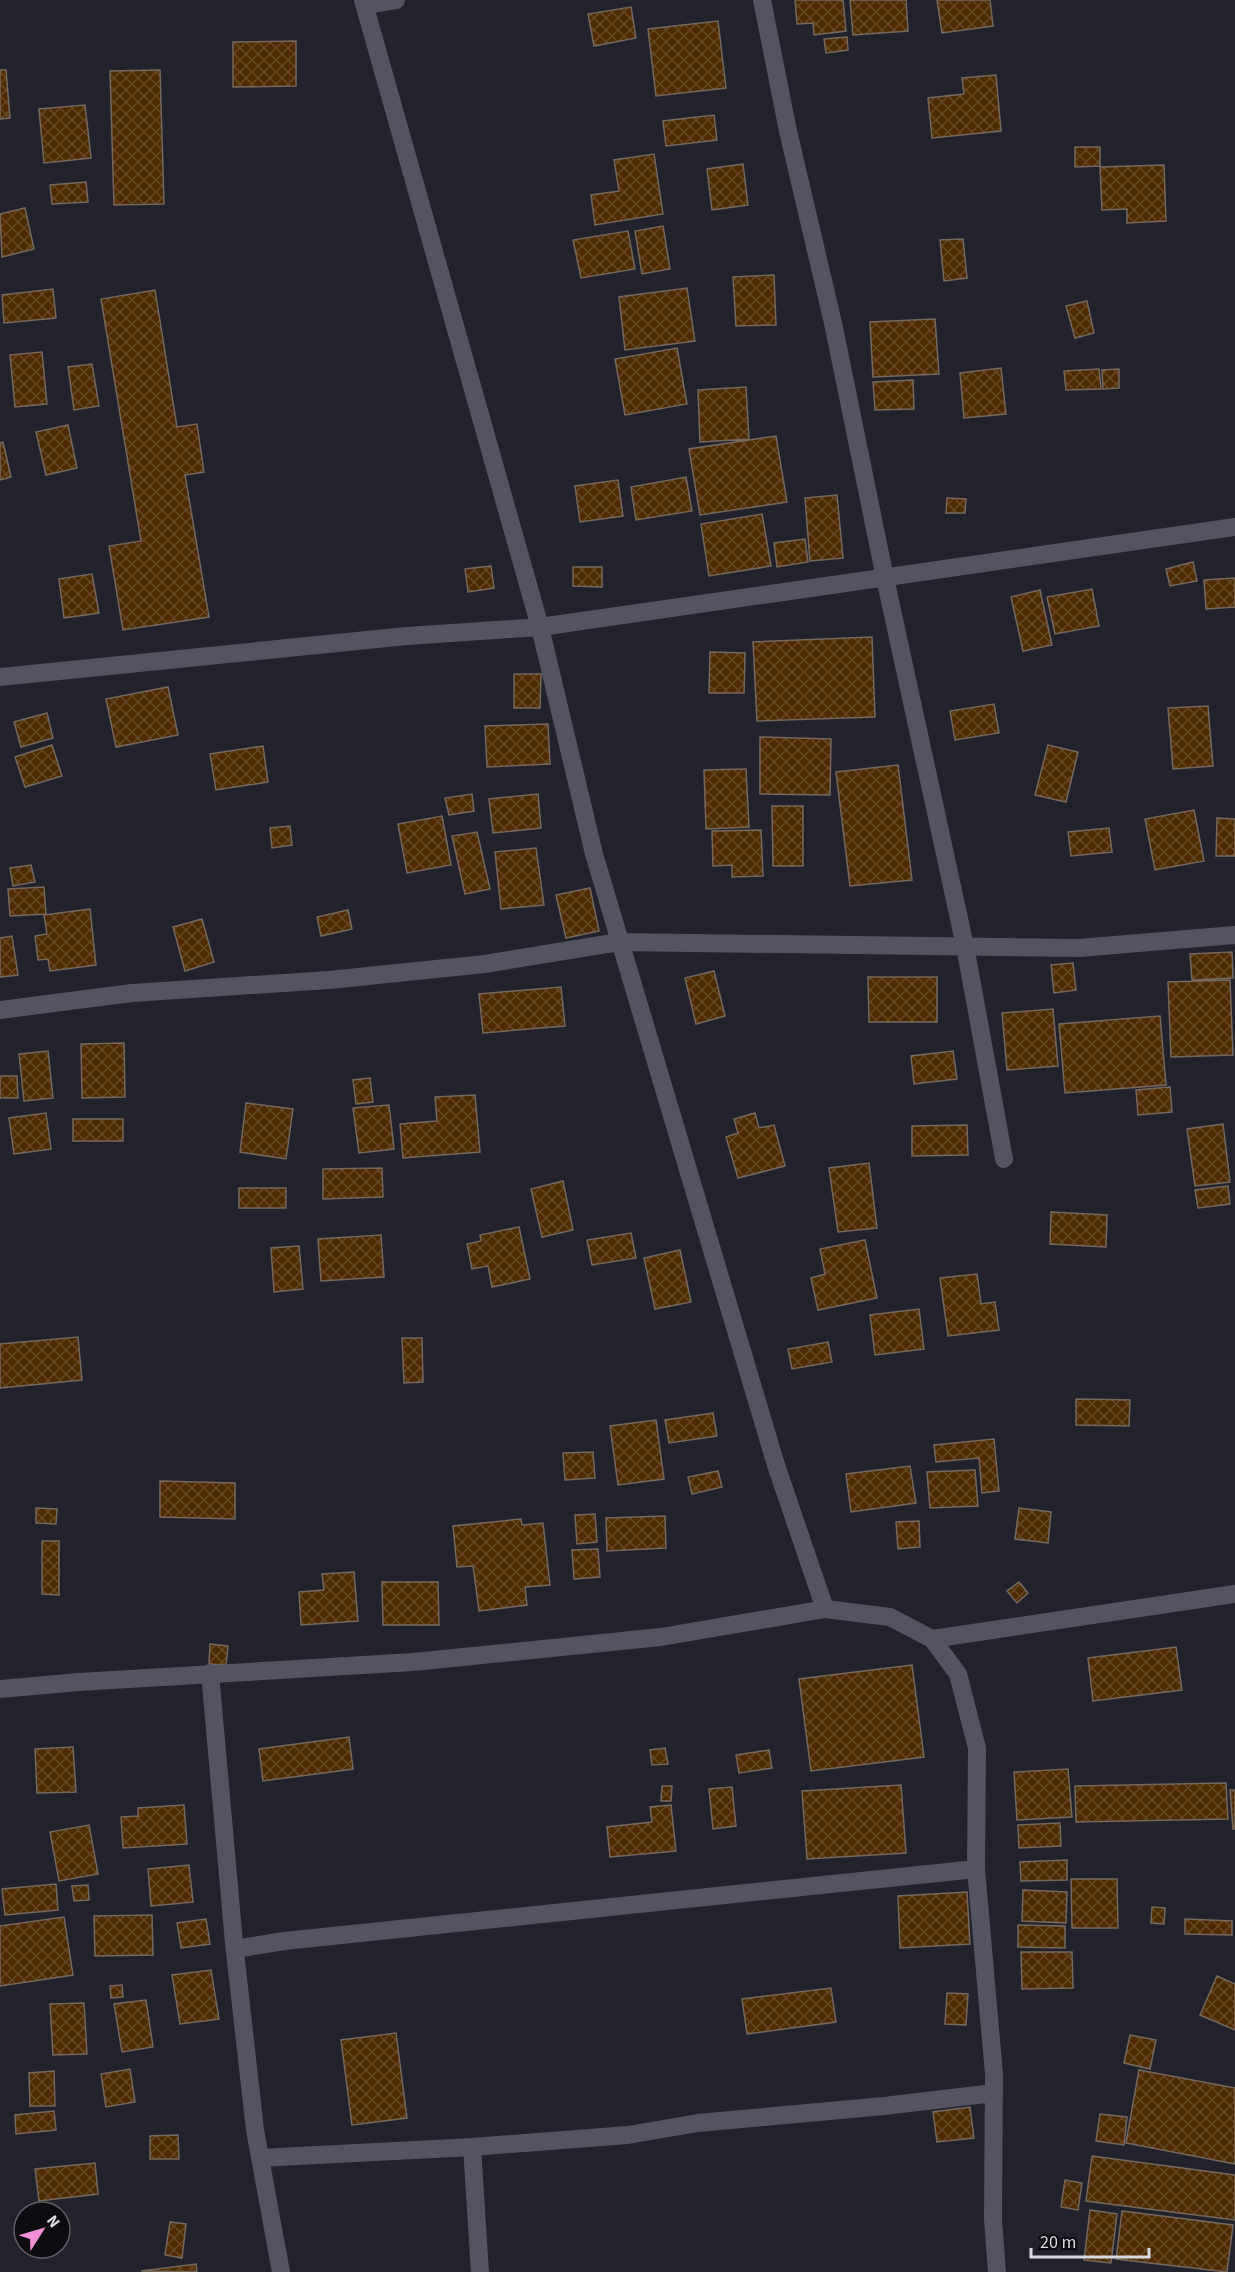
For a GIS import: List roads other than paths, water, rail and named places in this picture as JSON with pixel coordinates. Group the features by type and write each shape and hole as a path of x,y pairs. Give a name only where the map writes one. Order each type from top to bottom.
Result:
{"street":[{"path":"396,0 364,3 540,627 594,854 619,942 776,1465 825,1609"},
{"path":"762,0 788,131 833,323 885,578 965,946 1004,1159"},
{"path":"0,677 407,636 540,627 1235,528"},
{"path":"0,1010 132,993 329,980 485,964 619,942 1079,948 1235,935"},
{"path":"932,1639 1235,1594"},
{"path":"0,1689 210,1673 413,1662 661,1637 825,1609 890,1617 932,1639 958,1674 977,1748 976,1869 994,2093 993,2219 997,2272"},
{"path":"210,1673 235,1948 255,2130 281,2272"},
{"path":"235,1948 296,1939 976,1869"},
{"path":"260,2158 472,2147 628,2135 698,2123 884,2106 994,2093"},
{"path":"472,2147 480,2272"}]}
